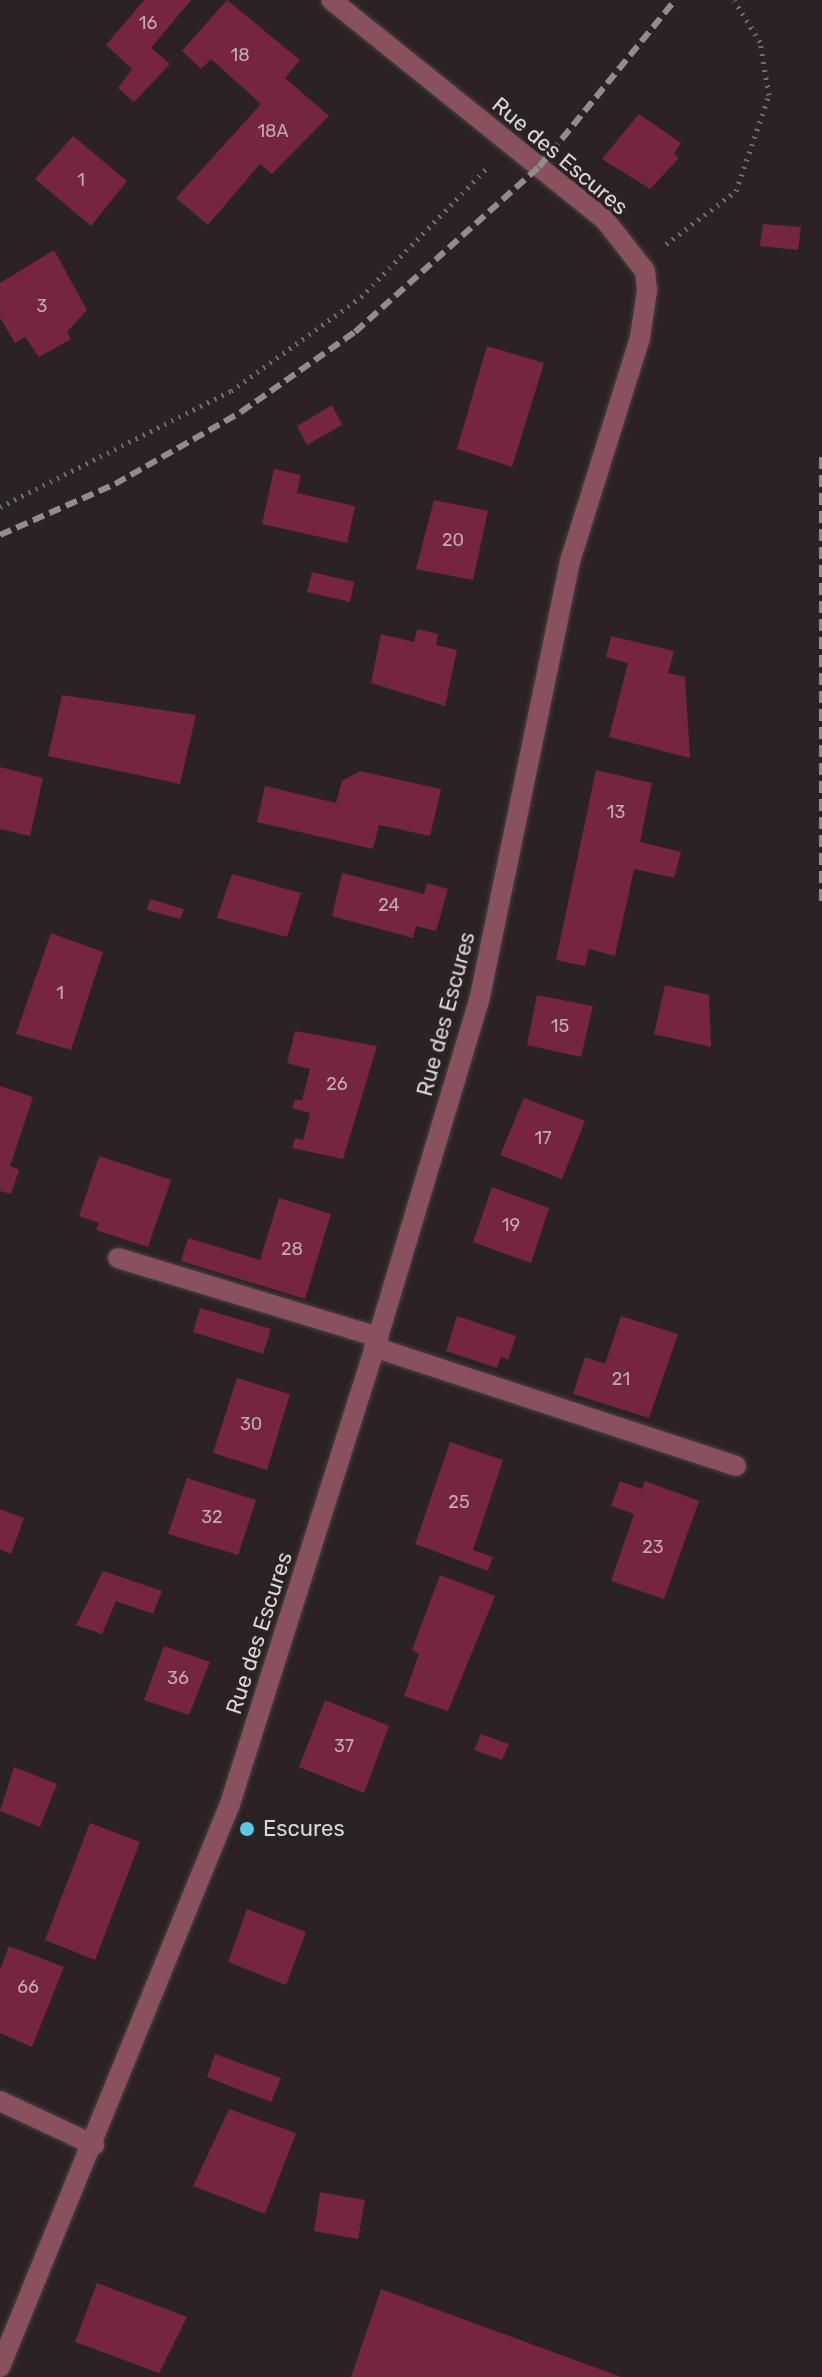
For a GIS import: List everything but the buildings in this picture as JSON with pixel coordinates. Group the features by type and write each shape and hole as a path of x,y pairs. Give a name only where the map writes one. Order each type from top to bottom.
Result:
{"street":[{"name":"Rue des Escures","path":"0,2367 94,2145 230,1804 376,1342 479,1001 571,558 640,338 647,290 635,256 605,220 331,0"},
{"path":"118,1258 376,1342 736,1466"},
{"path":"0,2101 94,2145"},
{"path":"0,2375 6,2377"}],"path":[{"path":"635,256 670,242 736,191 769,95 760,42 734,0"},
{"path":"0,507 231,391 361,297 493,162"}],"railway":[{"path":"0,535 115,484 241,412 355,332 539,167 675,0"},
{"path":"822,457 822,906"}],"place":[{"name":"Escures","path":"247,1829"}]}
